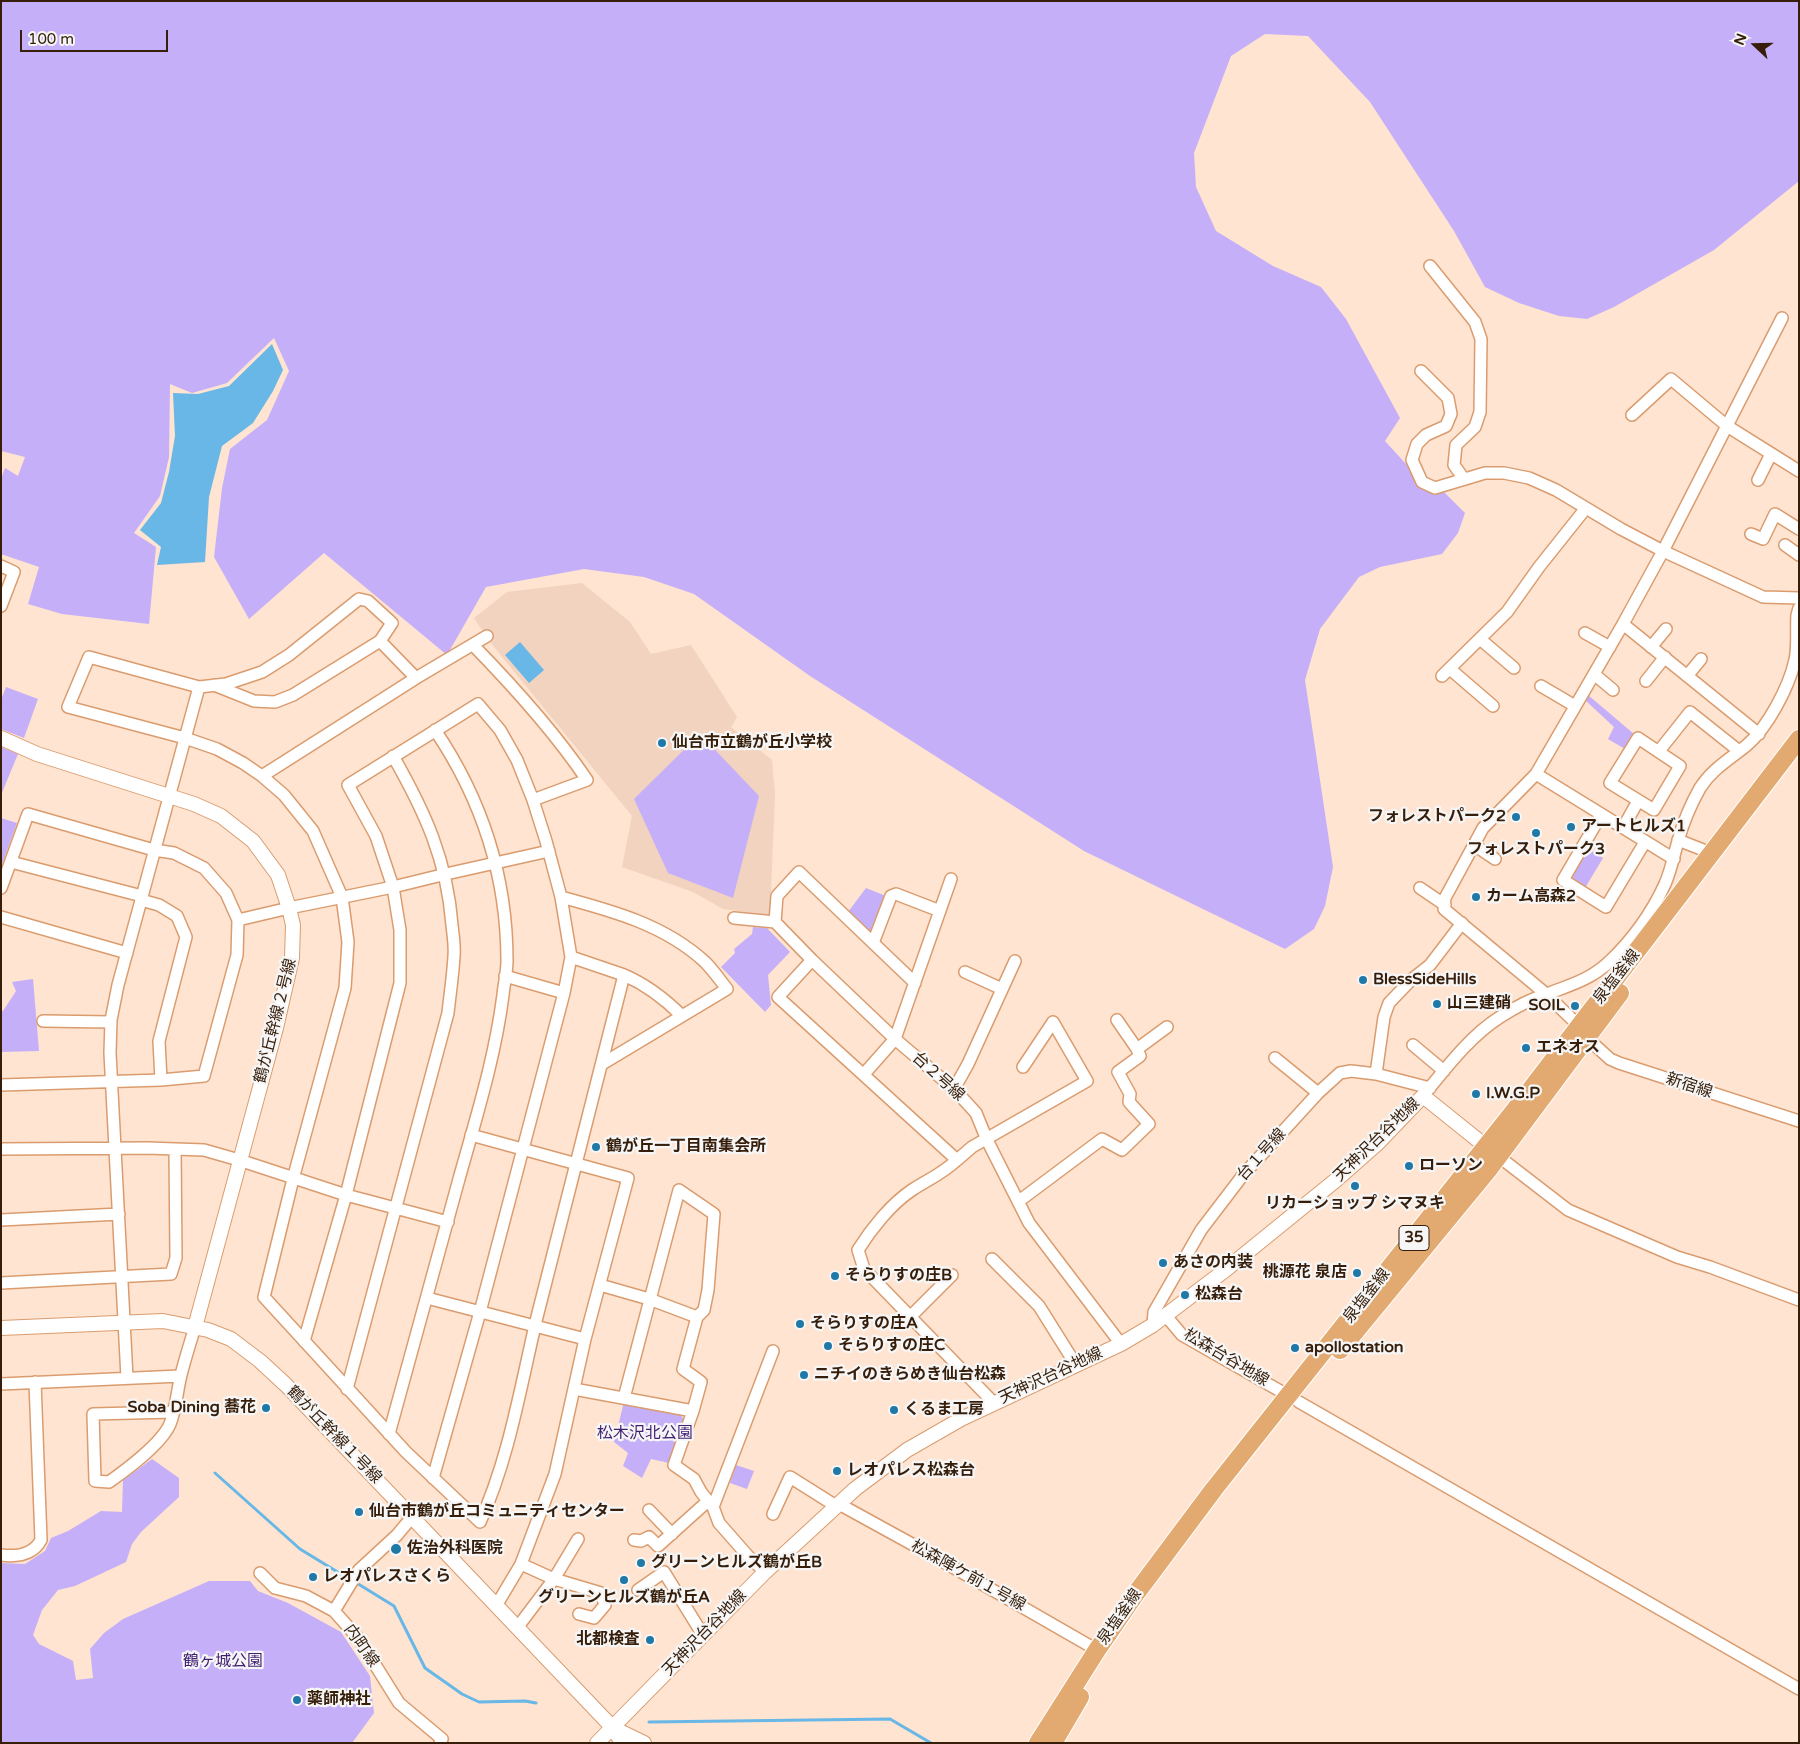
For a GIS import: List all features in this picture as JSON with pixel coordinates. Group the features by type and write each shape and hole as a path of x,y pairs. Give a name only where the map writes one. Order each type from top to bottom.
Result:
{"main road":[{"name":"泉塩釜線","path":"1583,1032 1711,853 1799,739"},
{"name":"泉塩釜線","path":"1038,1743 1097,1650 1137,1592 1208,1497 1294,1399 1492,1152 1583,1032 1799,758"},
{"name":"泉塩釜線","path":"1053,1743 1096,1672 1174,1560 1240,1474 1294,1399"}],"street":[{"path":"1430,266 1475,322 1481,339 1480,412 1475,426 1456,445 1454,465 1464,479"},
{"path":"1445,905 1445,898 1482,828 1536,774 1624,624 1664,551 1782,318"},
{"path":"1421,371 1448,398 1451,414 1446,426 1426,436 1417,444 1412,460 1422,482 1435,488 1485,473 1504,473 1529,478 1556,490 1621,529 1664,551 1763,597 1799,598"},
{"path":"1632,415 1671,379 1727,426 1799,470"},
{"path":"1758,480 1771,454"},
{"path":"1492,706 1446,672 1507,612 1539,567 1586,508"},
{"path":"1751,534 1763,539 1775,514 1799,529"},
{"path":"1785,545 1799,555"},
{"path":"1,566 14,572 1,606"},
{"path":"214,685 254,701 275,702 293,694 380,641 392,623 368,601 359,599 289,655 262,672 226,684 214,685 199,687 88,657 68,707 185,738 217,749 262,776 284,795 313,830 342,897 348,942 346,988 293,1179 264,1297 389,1434 480,1522 510,1436 535,1326 624,975"},
{"path":"1799,608 1797,615 1797,659 1786,687 1771,717 1759,734 1714,770 1701,788 1678,840 1674,859 1665,883 1651,910 1611,961 1598,972 1581,982 1546,994 1500,1017 1474,1038 1426,1092 1492,1152 1568,1210 1677,1257 1710,1267 1799,1300"},
{"path":"1624,624 1759,734"},
{"path":"1651,646 1666,629"},
{"path":"1585,632 1610,647"},
{"path":"262,776 416,678 487,636"},
{"path":"1480,639 1514,668"},
{"path":"380,641 416,678"},
{"path":"473,645 536,713 569,753 587,780 533,800"},
{"path":"1646,681 1665,658"},
{"path":"1687,676 1701,659"},
{"path":"1594,674 1613,690"},
{"path":"1541,686 1575,706"},
{"path":"127,1378 112,1083 111,1022 118,985 199,687"},
{"path":"304,1341 346,1195 400,983 400,930 393,887 376,836 348,785 478,704 504,738 517,760 533,800 562,896 571,957 564,993 480,1312 433,1478"},
{"path":"1660,751 1690,712 1738,751"},
{"path":"389,1434 448,1222 499,1024 507,962 503,900 496,863 483,821 469,786 435,730"},
{"name":"鶴が丘幹線２号線","path":"1,738 37,754 194,804 221,816 253,841 278,875 289,908 293,924 292,958 195,1327"},
{"path":"1638,738 1660,751 1680,766 1654,810 1610,783 1638,738"},
{"path":"347,1389 448,1013 454,954 451,907 446,874 433,834 413,791 393,756"},
{"path":"1536,774 1674,859"},
{"path":"1623,828 1638,800"},
{"path":"1,888 28,814 154,850 174,853 204,868 226,893 238,920 237,955 204,1076 112,1083 1,1085"},
{"path":"1601,815 1563,880 1606,907 1645,842"},
{"path":"1678,840 1711,853"},
{"path":"1474,845 1496,859"},
{"path":"238,920 549,851"},
{"path":"11,862 142,898 159,905 177,916 186,936 160,1040 161,1080"},
{"path":"734,918 775,922 777,896 799,872 915,983"},
{"path":"864,1074 895,1039 951,879"},
{"name":"新宿線","path":"1420,888 1445,905 1444,909 1546,994 1610,1059 1799,1121"},
{"path":"873,943 891,896 896,894 940,911"},
{"path":"562,896 613,911 648,924 684,945 706,963 727,989 602,1064"},
{"path":"1,917 127,953"},
{"name":"台２号線","path":"775,922 895,1039 954,1089 976,1113 987,1140 1029,1223 1121,1344"},
{"path":"1376,1074 1384,1016 1389,1003 1411,980 1430,965 1462,924"},
{"path":"571,957 624,975 644,984 668,1002 682,1016"},
{"path":"812,960 778,997 957,1160"},
{"path":"954,1089 968,1064 1015,961"},
{"path":"965,972 1002,989"},
{"path":"505,976 564,993"},
{"path":"1019,1201 1102,1139 1122,1150 1149,1124 1129,1102 1130,1094 1118,1072 1140,1056 1116,1020"},
{"path":"43,1021 111,1022"},
{"path":"994,1403 864,1269 858,1250 873,1226 911,1191 944,1172 972,1147 1087,1081 1052,1022 1023,1068"},
{"path":"1137,1049 1168,1027"},
{"path":"1413,1045 1444,1071"},
{"path":"1275,1058 1318,1093"},
{"name":"台１号線","path":"1153,1325 1154,1312 1201,1230 1243,1175 1318,1093 1340,1073 1351,1071 1376,1074 1426,1092"},
{"name":"天神沢台谷地線","path":"597,1743 765,1572 855,1489 907,1450 960,1419 1121,1344 1166,1316 1336,1180 1378,1143 1426,1092"},
{"path":"471,1135 628,1178 585,1339 555,1474 521,1564 496,1606"},
{"path":"1,1149 204,1150 346,1195 448,1222"},
{"path":"1,1283 171,1274 176,1258 175,1149"},
{"path":"624,1398 679,1190 714,1214 708,1290 704,1310 697,1317 683,1370 701,1382 674,1465 694,1479 710,1504 719,1523 765,1572"},
{"path":"1,1220 119,1214"},
{"path":"992,1259 1039,1306 1076,1365"},
{"path":"910,1317 952,1275"},
{"path":"600,1285 649,1299 697,1317"},
{"path":"427,1298 585,1339"},
{"name":"松森台谷地線","path":"1166,1316 1182,1334 1799,1689"},
{"name":"鶴が丘幹線１号線","path":"1,1328 163,1320 208,1330 231,1338 286,1385 613,1728"},
{"path":"173,1412 93,1414 95,1481 109,1482 153,1446 165,1433 170,1424 173,1412 180,1376 195,1327"},
{"path":"634,1540 641,1541 649,1537 658,1546 710,1504 772,1351"},
{"path":"1,1384 180,1376"},
{"path":"1,1555 22,1555 37,1548 42,1540 35,1382"},
{"path":"574,1388 693,1411"},
{"name":"松森陣ケ前１号線","path":"773,1514 790,1477 930,1554 1097,1650"},
{"path":"649,1510 672,1534"},
{"path":"334,1611 357,1574 397,1535 412,1517"},
{"path":"517,1628 554,1579 578,1539"},
{"path":"521,1564 554,1579 601,1593 605,1605 594,1618 579,1614"},
{"path":"638,1590 664,1572 703,1635"},
{"name":"内町線","path":"260,1573 275,1588 306,1596 334,1611 359,1638 399,1703 442,1738 440,1743"},
{"path":"613,1728 622,1743"},
{"path":"613,1728 644,1743"}],"shaded area":[{"name":"仙台市立鶴が丘小学校","path":"582,583 630,622 651,654 691,645 737,717 731,727 772,760 775,794 770,915 723,909 693,892 622,867 632,816 490,642 474,618 507,592"}],"green space":[{"path":"1,1 1799,1 1799,181 1714,250 1614,307 1587,319 1559,316 1519,303 1485,287 1454,231 1370,102 1308,36 1265,34 1231,56 1194,153 1196,187 1216,231 1273,266 1321,287 1346,319 1400,418 1385,441 1406,464 1421,485 1443,491 1465,513 1458,533 1442,554 1380,567 1359,577 1320,629 1305,680 1333,867 1325,906 1314,929 1285,949 1084,851 810,676 694,594 644,577 584,569 486,587 447,655 324,553 249,619 214,557 222,488 230,449 267,420 289,371 274,338 227,383 192,393 170,384 169,457 160,496 134,533 156,547 149,624 62,614 28,604 39,567 1,554 1,479 5,468 18,476 25,457 1,451"},
{"path":"6,687 38,699 24,738 1,729 1,700"},
{"path":"1588,695 1634,734 1625,749 1608,739 1614,727 1585,700"},
{"path":"700,734 759,796 733,898 668,873 634,799"},
{"path":"1,747 18,754 1,795"},
{"path":"1,818 17,823 1,867"},
{"path":"1587,848 1603,858 1585,888 1573,881 1572,874"},
{"path":"866,888 886,896 872,936 848,912"},
{"path":"753,927 767,928 790,952 768,975 771,1005 765,1012 721,967 735,953 734,949 752,934"},
{"path":"33,979 39,1051 1,1052 1,1011 3,1011 16,991 12,982"},
{"name":"松木沢北公園","path":"624,1402 680,1414 684,1420 669,1463 651,1459 642,1478 623,1466 628,1453 614,1442"},
{"name":"鶴ヶ城公園","path":"152,1459 179,1478 179,1497 141,1532 132,1544 126,1562 75,1586 58,1590 42,1610 33,1635 39,1644 73,1661 76,1680 93,1678 90,1649 104,1633 123,1619 209,1581 250,1581 258,1591 288,1603 341,1632 370,1676 374,1713 352,1743 1,1743 1,1563 25,1564 45,1551 51,1538 68,1531 101,1511 122,1512 123,1480"},
{"path":"736,1465 754,1471 747,1489 730,1483"}],"water":[{"path":"272,344 283,370 273,391 253,423 222,446 209,497 205,562 157,565 161,547 140,530 161,503 169,472 175,436 173,393 198,394 229,386"},
{"path":"520,642 544,670 529,683 505,655"}],"waterway":[{"path":"215,1473 300,1549 349,1579"},
{"path":"355,1582 394,1606 425,1668 462,1694 479,1702 525,1701 536,1703"},
{"path":"649,1722 890,1719 931,1743"}],"place":[{"name":"仙台市立鶴が丘小学校","path":"662,743"},
{"name":"フォレストパーク2","path":"1516,817"},
{"name":"アートヒルズ1","path":"1571,827"},
{"name":"フォレストパーク3","path":"1536,833"},
{"name":"カーム高森2","path":"1476,897"},
{"name":"BlessSideHills","path":"1363,980"},
{"name":"山三建硝","path":"1437,1004"},
{"name":"SOIL","path":"1575,1006"},
{"name":"エネオス","path":"1526,1048"},
{"name":"I.W.G.P","path":"1476,1094"},
{"name":"鶴が丘一丁目南集会所","path":"596,1147"},
{"name":"ローソン","path":"1409,1166"},
{"name":"リカーショップ シマヌキ","path":"1355,1186"},
{"name":"あさの内装","path":"1163,1263"},
{"name":"桃源花 泉店","path":"1357,1273"},
{"name":"そらりすの庄B","path":"835,1276"},
{"name":"松森台","path":"1185,1295"},
{"name":"そらりすの庄A","path":"800,1324"},
{"name":"そらりすの庄C","path":"828,1346"},
{"name":"apollostation","path":"1295,1348"},
{"name":"ニチイのきらめき仙台松森","path":"804,1375"},
{"name":"Soba Dining 蕎花","path":"266,1408"},
{"name":"くるま工房","path":"894,1410"},
{"name":"レオパレス松森台","path":"837,1471"},
{"name":"仙台市鶴が丘コミュニティセンター","path":"359,1512"},
{"name":"佐治外科医院","path":"396,1549"},
{"name":"グリーンヒルズ鶴が丘B","path":"641,1563"},
{"name":"レオパレスさくら","path":"313,1577"},
{"name":"グリーンヒルズ鶴が丘A","path":"624,1580"},
{"name":"北都検査","path":"650,1640"},
{"name":"薬師神社","path":"297,1700"}]}
